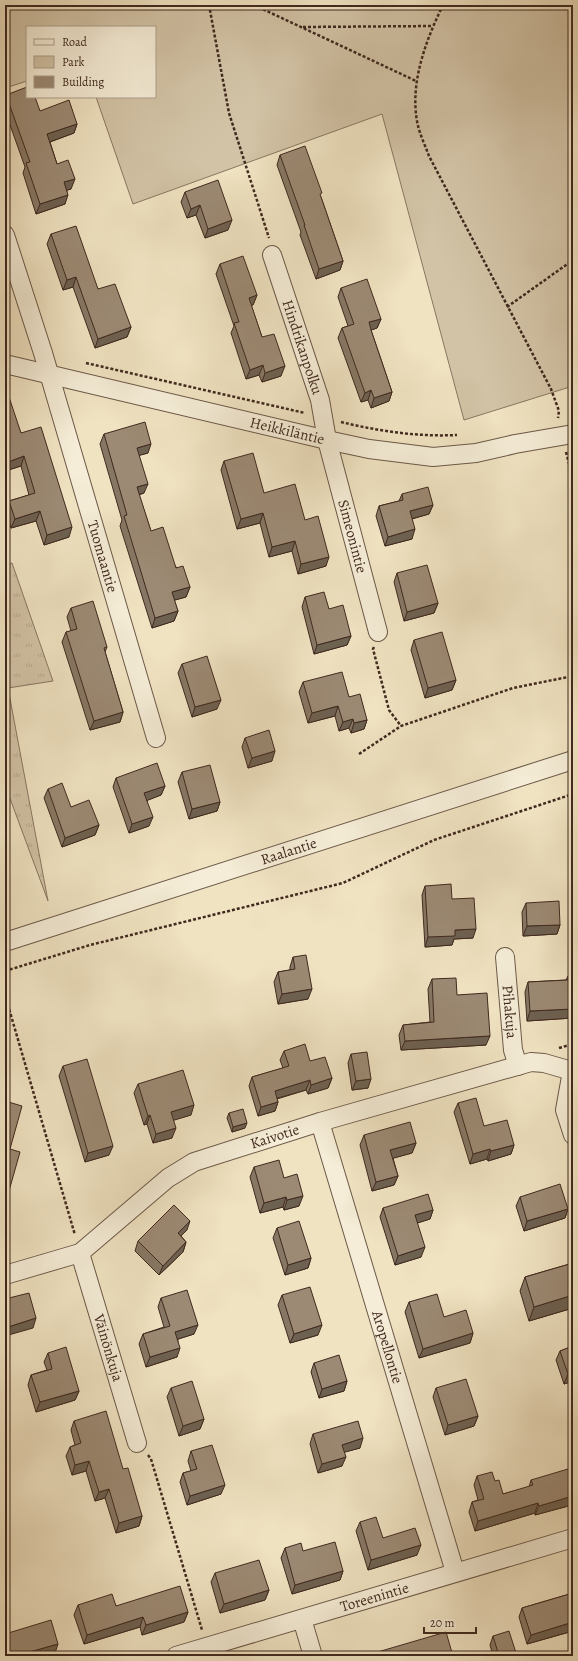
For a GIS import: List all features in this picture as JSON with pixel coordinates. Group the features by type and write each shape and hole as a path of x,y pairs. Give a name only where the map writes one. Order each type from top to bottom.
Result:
{"street":[{"name":"Tuomaantie","path":"5,235 43,354 156,738"},
{"name":"Hindrikanpolku","path":"272,255 320,400 327,440"},
{"name":"Heikkiläntie","path":"5,364 327,440 369,449 433,457 476,453 515,444 573,434"},
{"name":"Simeonintie","path":"327,440 378,632"},
{"name":"Raalantie","path":"5,942 573,760"},
{"name":"Pihakuja","path":"505,957 513,1050 518,1066"},
{"name":"Kaivotie","path":"5,1274 80,1253 168,1178 194,1162 320,1122 531,1062 544,1063 572,1070 565,1110 573,1135"},
{"name":"Aropellontie","path":"320,1122 455,1572"},
{"name":"Väinönkuja","path":"80,1253 137,1443"},
{"name":"Toreenintie","path":"176,1656 573,1538"},
{"path":"302,1619 313,1656"}],"path":[{"path":"5,6 18,5"},
{"path":"209,5 229,113 268,231 272,255"},
{"path":"254,5 416,81"},
{"path":"443,5 433,26 416,81 417,122 429,156 551,389 559,411 558,423"},
{"path":"300,27 433,26"},
{"path":"507,307 573,260"},
{"path":"80,362 373,429 415,434 459,435"},
{"path":"378,632 373,649 389,710 401,726"},
{"path":"359,754 401,726 513,688 573,676"},
{"path":"5,971 90,945 343,883 434,840 573,794"},
{"path":"5,995 80,1253"},
{"path":"137,1443 151,1459 208,1646"}],"green space":[{"path":"5,5 573,5 573,386 464,420 382,114 133,204 96,98 156,98 156,26 26,26 26,81 5,88"},
{"path":"12,563 53,681 8,688 48,901 5,785 5,566"}],"building":[{"path":"26,87 26,98 35,98 40,111 69,100 77,124 47,134 57,164 68,160 75,179 64,182 68,195 40,204 26,163 30,162 6,95"},
{"path":"305,146 322,193 320,194 343,261 319,269 280,155"},
{"path":"218,180 232,220 208,229 200,205 191,209 185,192"},
{"path":"76,226 98,289 115,284 131,327 98,339 76,277 67,280 51,234"},
{"path":"243,256 257,295 249,298 262,337 274,334 285,366 265,373 263,365 250,370 234,323 239,322 220,264"},
{"path":"367,279 381,319 369,322 392,392 374,398 371,390 365,393 342,328 354,324 341,288"},
{"path":"8,394 21,433 41,427 72,527 47,535 40,511 15,519 9,501 35,493 24,456 8,462 5,453 5,395"},
{"path":"145,422 151,444 137,448 148,484 137,487 151,531 163,527 176,568 183,566 190,587 172,592 178,611 155,618 124,516 127,515 104,434"},
{"path":"253,453 264,493 295,484 305,520 318,516 329,557 301,564 295,541 272,547 263,513 241,519 224,461"},
{"path":"428,487 433,505 410,511 415,529 388,537 379,506 403,500 402,494"},
{"path":"427,565 438,603 407,612 397,573"},
{"path":"324,592 329,609 343,605 351,636 317,645 305,597"},
{"path":"93,601 107,647 104,648 123,712 94,721 66,632 77,629 71,608"},
{"path":"442,632 456,680 428,688 414,640"},
{"path":"207,656 221,700 195,707 182,664"},
{"path":"342,672 349,697 360,694 367,720 354,723 353,719 343,722 338,706 312,713 303,682"},
{"path":"269,730 275,751 252,758 245,738"},
{"path":"157,763 165,786 144,793 153,817 132,824 116,778"},
{"path":"210,765 220,802 192,809 182,772"},
{"path":"62,783 71,807 89,800 99,825 65,838 48,789"},
{"path":"451,884 452,899 474,898 476,929 455,930 455,936 428,937 425,886"},
{"path":"559,901 560,925 527,926 526,903"},
{"path":"306,955 312,989 282,994 278,972 295,969 293,957"},
{"path":"568,976 573,976 573,1009 530,1011 528,982 568,980"},
{"path":"456,978 457,995 487,993 490,1036 405,1041 403,1025 434,1022 432,979"},
{"path":"305,1044 310,1061 325,1057 332,1078 311,1085 310,1080 275,1091 278,1102 261,1107 252,1077 289,1066 284,1051"},
{"path":"367,1052 371,1079 356,1081 351,1054"},
{"path":"87,1059 113,1146 88,1153 63,1066"},
{"path":"183,1070 194,1105 171,1112 176,1128 156,1134 150,1115 148,1116 138,1084"},
{"path":"476,1098 484,1126 507,1120 514,1145 491,1151 490,1149 473,1154 458,1103"},
{"path":"5,1101 22,1106 10,1149 20,1152 5,1205"},
{"path":"243,1109 247,1123 233,1127 229,1113"},
{"path":"410,1122 416,1143 390,1150 398,1176 376,1182 364,1135"},
{"path":"279,1160 284,1178 297,1174 303,1196 287,1200 286,1197 264,1203 254,1167"},
{"path":"560,1184 568,1209 527,1221 520,1197"},
{"path":"428,1194 433,1210 415,1215 425,1247 398,1256 383,1208"},
{"path":"174,1205 190,1221 178,1233 186,1242 163,1266 138,1241"},
{"path":"299,1221 311,1258 288,1265 277,1228"},
{"path":"573,1263 573,1295 534,1307 525,1277"},
{"path":"310,1287 322,1325 294,1334 282,1295"},
{"path":"187,1290 198,1325 175,1332 180,1348 150,1357 143,1334 170,1326 161,1298"},
{"path":"29,1293 36,1318 5,1328 5,1299"},
{"path":"437,1294 444,1317 466,1310 473,1333 423,1349 409,1302"},
{"path":"573,1346 573,1372 568,1374 560,1351"},
{"path":"66,1347 79,1391 40,1402 31,1375 52,1369 48,1353"},
{"path":"339,1355 347,1381 322,1389 314,1363"},
{"path":"466,1379 478,1416 448,1425 436,1388"},
{"path":"192,1381 204,1419 183,1426 171,1388"},
{"path":"106,1411 123,1469 128,1468 142,1516 119,1523 109,1489 99,1492 89,1461 75,1465 70,1447 81,1443 74,1421"},
{"path":"358,1421 363,1438 342,1445 346,1457 322,1464 313,1434"},
{"path":"212,1445 225,1485 190,1496 183,1473 197,1469 191,1451"},
{"path":"568,1469 573,1487 573,1496 539,1506 538,1503 478,1521 472,1502 484,1499 477,1476 492,1472 495,1481 499,1480 503,1494 533,1485 531,1480"},
{"path":"376,1517 383,1538 415,1528 421,1545 371,1560 360,1522"},
{"path":"335,1542 343,1571 295,1585 285,1548 301,1543 303,1551"},
{"path":"259,1560 269,1590 224,1604 215,1573"},
{"path":"180,1586 188,1612 146,1625 143,1617 87,1635 78,1605 112,1594 116,1606"},
{"path":"573,1593 573,1622 531,1635 522,1608"},
{"path":"51,1620 58,1644 15,1656 5,1656 5,1634"},
{"path":"509,1631 517,1656 499,1656 493,1636"},
{"path":"446,1632 453,1656 364,1656"}]}
